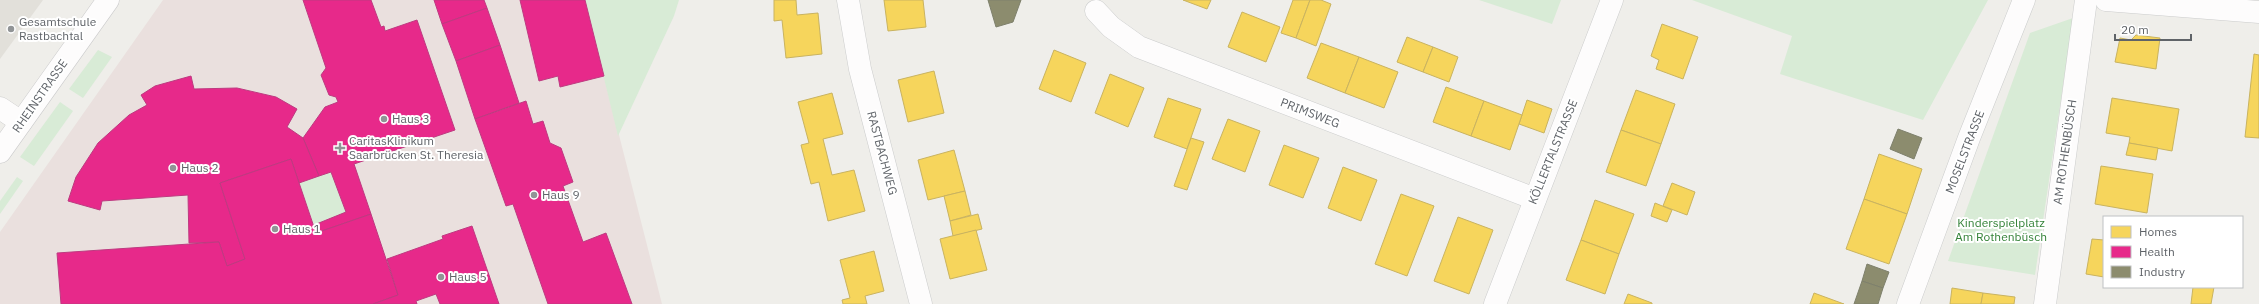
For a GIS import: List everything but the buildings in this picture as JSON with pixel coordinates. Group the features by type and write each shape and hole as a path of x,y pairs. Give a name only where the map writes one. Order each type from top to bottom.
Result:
{"street":[{"name":"RHEINSTRASSE","path":"0,152 108,0"},
{"name":"RASTBACHWEG","path":"848,0 860,69 921,304"},
{"name":"KÖLLERTALSTRASSE","path":"1495,304 1612,0"},
{"name":"MOSELSTRASSE","path":"1908,304 1969,138 2024,0"},
{"name":"AM ROTHENBÜSCH","path":"2045,304 2086,0"},
{"path":"2106,0 2259,12"},
{"name":"PRIMSWEG","path":"1096,10 1111,27 1139,47 1535,199"},
{"path":"0,108 21,122"}],"shaded area":[{"name":"Gesamtschule Rastbachtal","path":"0,0 43,0 0,59"},
{"name":"CaritasKlinikum Saarbrücken St. Theresia","path":"163,0 520,0 539,80 558,76 560,86 604,76 662,304 0,304 0,232"}],"green space":[{"path":"585,0 679,0 674,16 618,136"},
{"path":"1479,0 1561,0 1552,24"},
{"path":"1692,0 1988,0 1923,120 1780,74 1792,36"},
{"name":"Kinderspielplatz Am Rothenbüsch","path":"2073,18 2035,275 1948,261 2030,33"},
{"path":"98,50 112,57 83,98 69,89"},
{"path":"60,102 73,111 34,166 20,157"},
{"path":"331,172 346,212 314,225 299,183"},
{"path":"17,177 23,181 0,214 0,201"}],"place":[{"name":"Gesamtschule Rastbachtal","path":"11,29"},
{"name":"Haus 3","path":"384,119"},
{"name":"CaritasKlinikum Saarbrücken St. Theresia","path":"340,148"},
{"name":"Haus 2","path":"173,168"},
{"name":"Haus 9","path":"534,195"},
{"name":"Haus 1","path":"275,229"},
{"name":"Haus 5","path":"441,277"}]}
